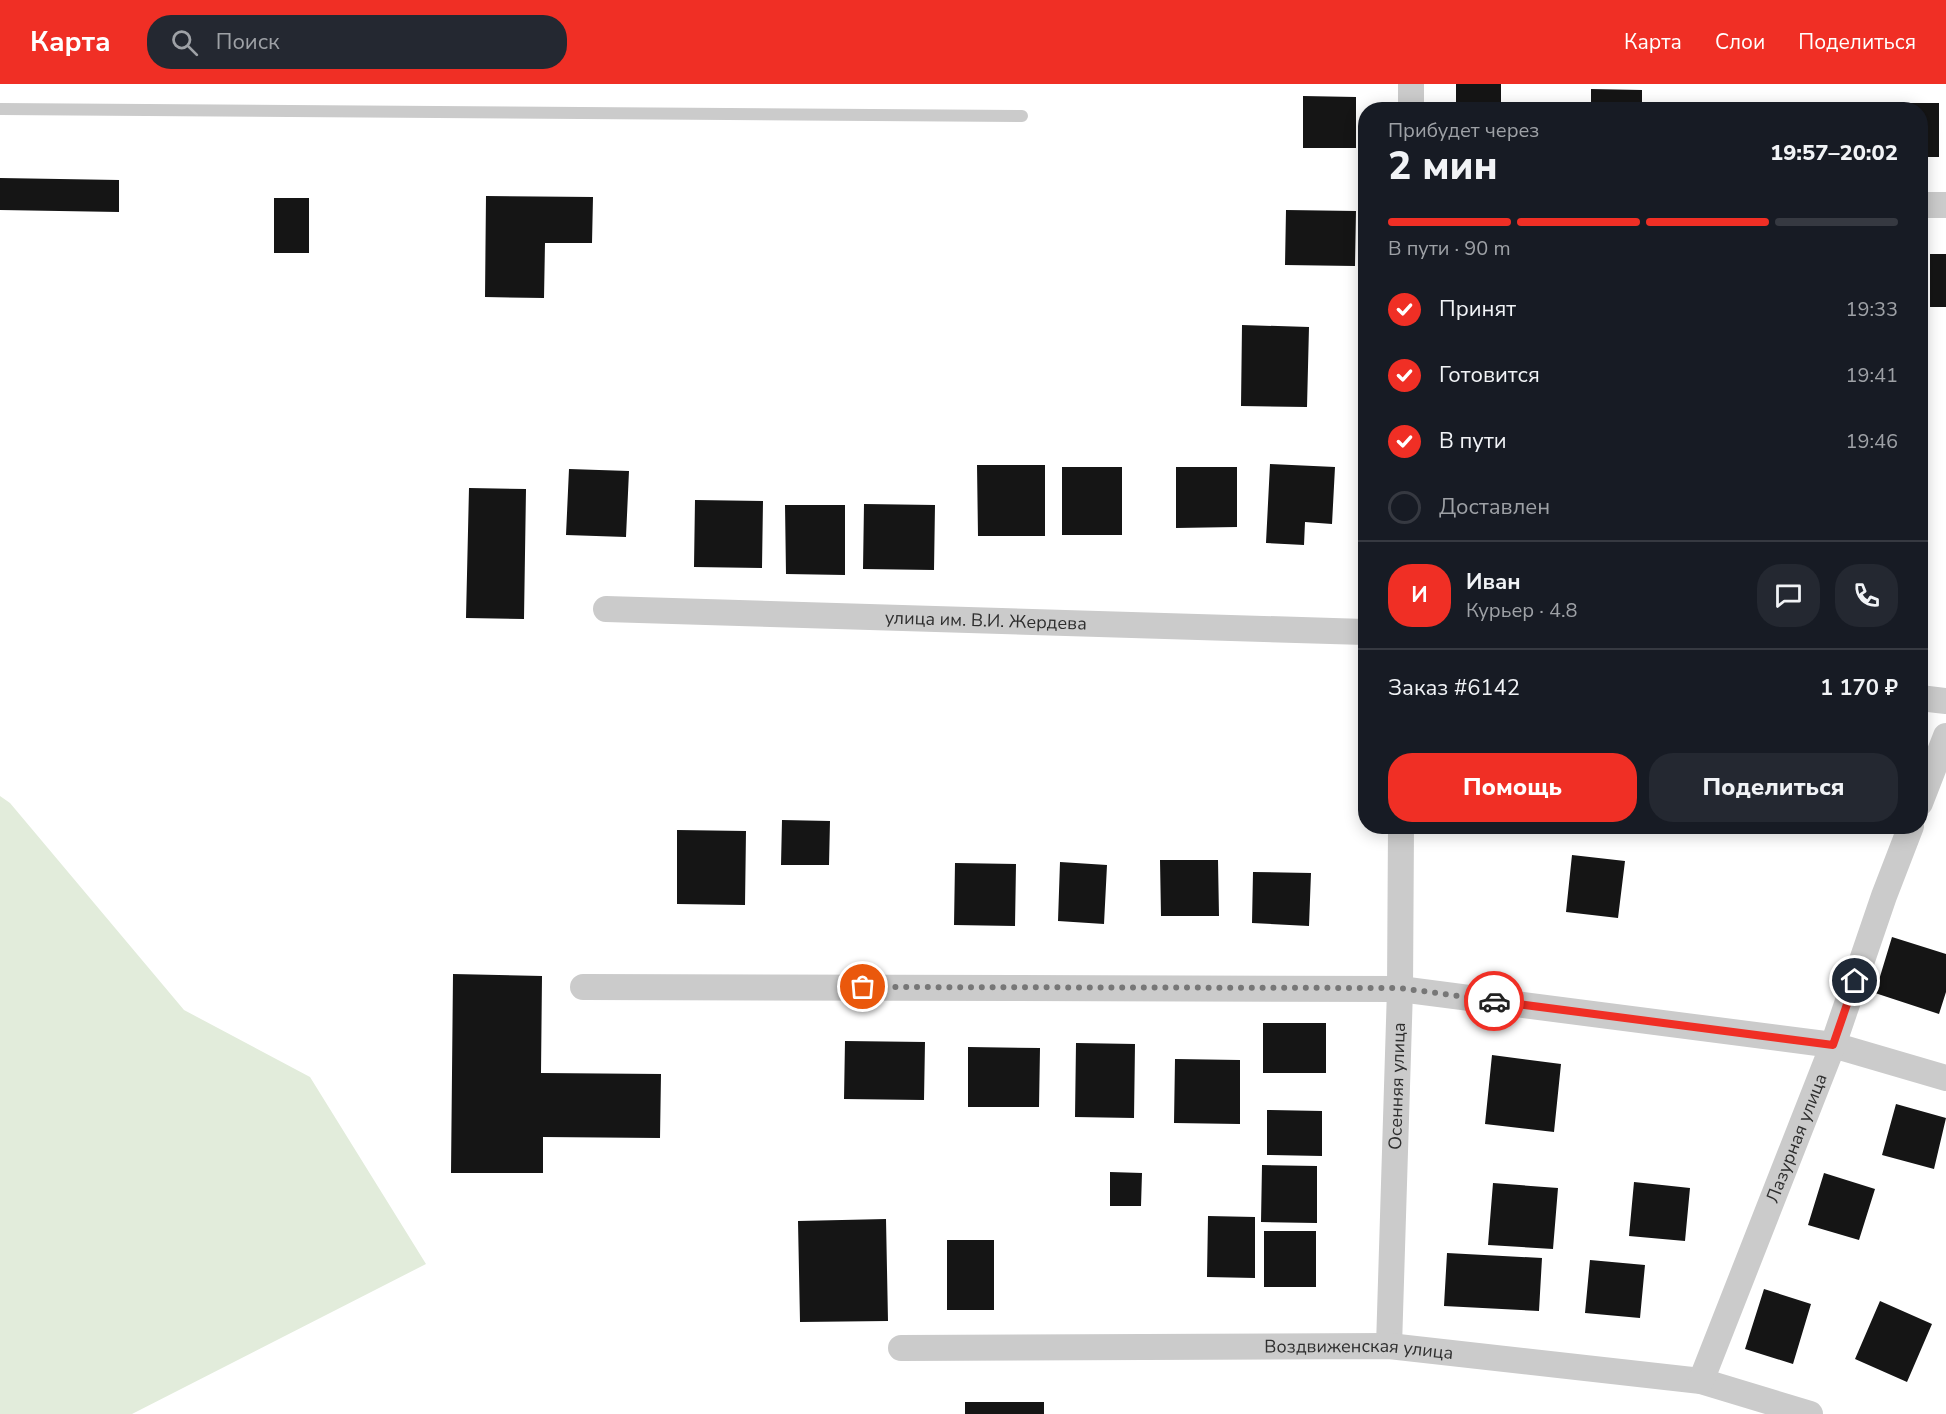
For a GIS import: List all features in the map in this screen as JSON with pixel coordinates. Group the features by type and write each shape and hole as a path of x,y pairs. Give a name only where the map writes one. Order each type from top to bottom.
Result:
{"street":[{"path":"1411,84 1412,102"},
{"path":"1928,205 1946,206"},
{"name":"улица им. В.И. Жердева","path":"606,609 1358,632"},
{"path":"1928,699 1946,701"},
{"path":"1928,782 1946,736"},
{"name":"Осенняя улица","path":"1389,1346 1400,988 1401,834"},
{"name":"Лазурная улица","path":"1701,1382 1833,1045 1908,834"},
{"path":"583,987 1400,988 1833,1045 1946,1078"},
{"name":"Воздвиженская улица","path":"901,1348 1389,1346 1701,1382 1810,1414"}],"lane":[{"path":"0,109 1022,116"}],"green space":[{"path":"0,796 10,803 184,1010 310,1077 426,1264 132,1414 0,1414"}],"building":[{"path":"1456,84 1501,84 1501,102 1456,102"},
{"path":"1591,89 1642,90 1642,102 1591,102"},
{"path":"1303,96 1356,97 1356,148 1303,148"},
{"path":"1928,103 1939,103 1939,157 1928,157"},
{"path":"0,178 119,180 119,212 0,210"},
{"path":"486,196 593,197 592,243 545,243 544,298 485,297"},
{"path":"274,198 309,198 309,253 274,253"},
{"path":"1286,210 1356,211 1355,266 1285,265"},
{"path":"1930,254 1946,254 1946,307 1930,307"},
{"path":"1242,325 1309,327 1307,407 1241,406"},
{"path":"1270,464 1335,467 1332,524 1305,522 1304,545 1266,543"},
{"path":"977,465 1045,465 1045,536 978,536"},
{"path":"1062,467 1122,467 1122,535 1062,535"},
{"path":"1176,467 1237,467 1237,527 1176,528"},
{"path":"569,469 629,471 626,537 566,535"},
{"path":"469,488 526,489 524,619 466,618"},
{"path":"695,500 763,501 762,568 694,567"},
{"path":"864,504 935,505 934,570 863,569"},
{"path":"785,505 845,505 845,575 786,574"},
{"path":"782,820 830,821 829,865 781,865"},
{"path":"677,830 746,831 745,905 677,904"},
{"path":"1572,855 1625,861 1618,918 1566,912"},
{"path":"1160,860 1218,860 1219,916 1161,916"},
{"path":"1060,862 1107,865 1104,924 1058,921"},
{"path":"955,863 1016,864 1015,926 954,925"},
{"path":"1253,872 1311,873 1309,926 1252,923"},
{"path":"1892,937 1946,954 1946,992 1939,1014 1875,993"},
{"path":"453,974 542,976 541,1073 661,1074 660,1138 543,1137 543,1173 451,1173"},
{"path":"1263,1023 1326,1023 1326,1073 1263,1073"},
{"path":"845,1041 925,1042 924,1100 844,1099"},
{"path":"1076,1043 1135,1044 1134,1118 1075,1117"},
{"path":"968,1047 1040,1048 1039,1107 968,1107"},
{"path":"1492,1055 1561,1064 1554,1132 1485,1124"},
{"path":"1175,1059 1240,1060 1240,1124 1174,1123"},
{"path":"1896,1104 1946,1118 1934,1169 1882,1155"},
{"path":"1267,1110 1322,1111 1322,1156 1267,1155"},
{"path":"1262,1165 1317,1166 1317,1223 1261,1222"},
{"path":"1110,1172 1142,1173 1141,1206 1110,1206"},
{"path":"1824,1173 1875,1189 1859,1240 1808,1225"},
{"path":"1634,1182 1690,1188 1685,1241 1629,1236"},
{"path":"1493,1183 1558,1188 1553,1249 1488,1245"},
{"path":"1208,1216 1255,1217 1255,1278 1207,1277"},
{"path":"886,1219 888,1321 800,1322 798,1221"},
{"path":"1264,1231 1316,1231 1316,1287 1264,1287"},
{"path":"947,1240 994,1240 994,1310 947,1310"},
{"path":"1447,1253 1542,1258 1539,1311 1444,1306"},
{"path":"1590,1260 1645,1265 1640,1318 1585,1313"},
{"path":"1764,1289 1811,1304 1793,1364 1745,1349"},
{"path":"1880,1301 1932,1324 1907,1382 1855,1359"},
{"path":"965,1402 1044,1402 1044,1414 965,1414"}],"way so far":[{"path":"863,987 1400,988 1494,1001"}],"route":[{"path":"1494,1001 1833,1045 1855,981"}]}
